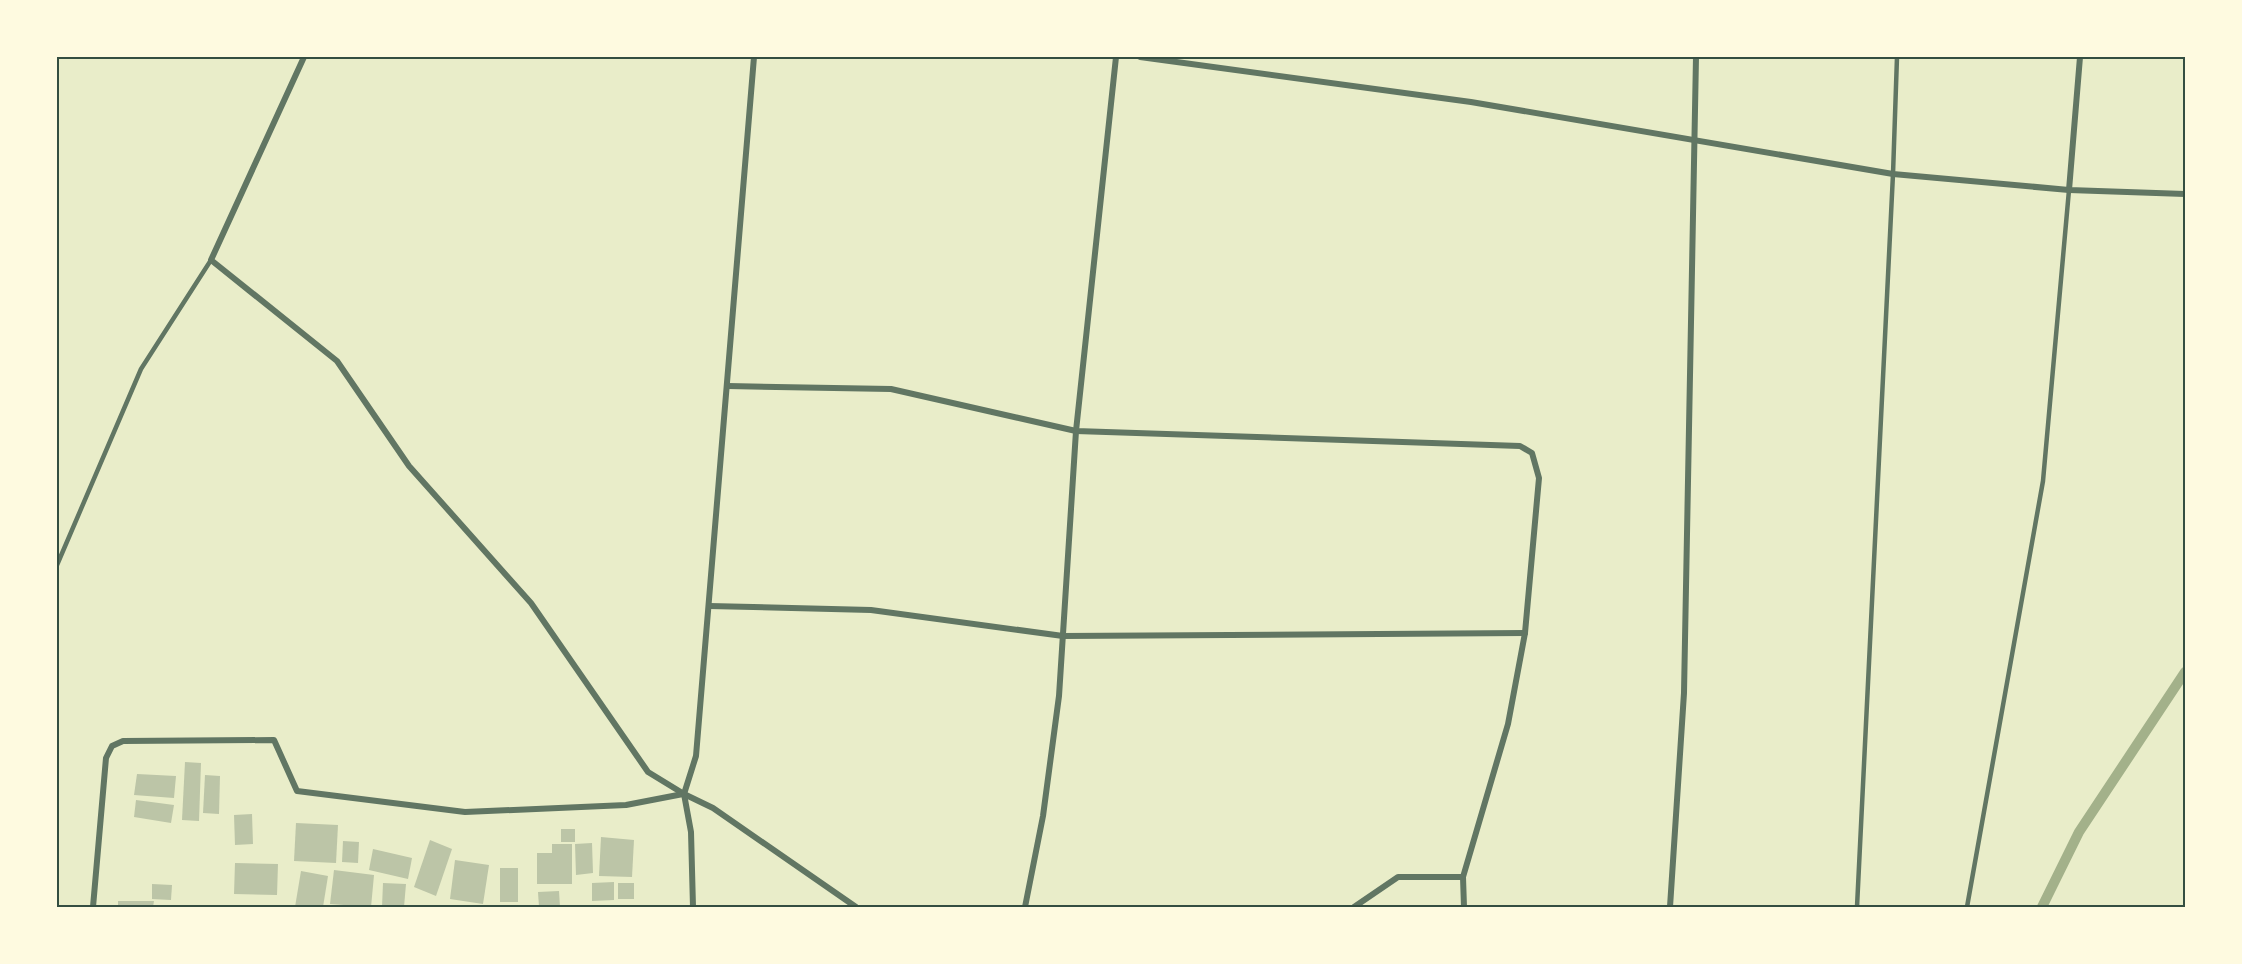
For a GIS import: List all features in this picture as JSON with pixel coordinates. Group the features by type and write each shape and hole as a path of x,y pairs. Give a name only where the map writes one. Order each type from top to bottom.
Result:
{"street":[{"path":"304,57 211,260 337,361 409,466 531,603 648,772 684,794 713,808 856,907"},
{"path":"693,907 691,832 684,794 696,756 754,57"},
{"path":"1025,907 1043,816 1059,696 1076,431 1116,57"},
{"path":"1140,57 1471,102 1893,174 2069,190 2185,194"},
{"path":"1670,907 1684,693 1696,57"},
{"path":"2069,190 2080,57"},
{"path":"728,386 891,389 1076,431 1520,446 1532,453 1539,478 1525,633 1508,724 1463,877 1464,907"},
{"path":"709,606 871,610 1063,636 1525,633"},
{"path":"93,907 106,758 112,746 123,741 274,740 297,791 465,812 626,805 684,794"},
{"path":"1354,907 1398,877 1463,877"}],"lane":[{"path":"1857,907 1897,57"},
{"path":"1967,907 2043,481 2069,190"},
{"path":"57,565 141,369 211,260"}],"building":[{"path":"185,762 201,763 199,821 182,820"},
{"path":"137,774 176,776 174,798 134,795"},
{"path":"205,775 220,776 219,814 203,813"},
{"path":"136,800 174,805 171,823 134,817"},
{"path":"252,814 253,844 235,845 234,815"},
{"path":"296,823 338,825 336,863 294,861"},
{"path":"561,829 575,829 575,842 561,842"},
{"path":"601,837 634,840 632,877 599,876"},
{"path":"430,840 452,849 436,896 414,887"},
{"path":"343,841 359,842 358,863 342,862"},
{"path":"592,843 593,873 576,875 575,844"},
{"path":"552,844 572,844 572,884 537,884 537,853 552,853"},
{"path":"373,849 412,858 408,879 369,870"},
{"path":"455,860 489,865 483,904 450,899"},
{"path":"235,863 278,864 277,895 234,894"},
{"path":"500,868 518,868 518,902 500,902"},
{"path":"334,870 374,875 371,907 330,904"},
{"path":"301,871 328,876 323,907 295,907"},
{"path":"614,882 614,900 592,901 592,883"},
{"path":"383,883 406,884 404,907 382,907"},
{"path":"618,883 634,883 634,899 618,899"},
{"path":"152,884 172,885 171,900 152,899"},
{"path":"559,891 560,907 539,907 538,892"},
{"path":"118,901 154,901 153,907 118,907"}],"waterway":[{"path":"2042,907 2079,832 2185,672"}]}
